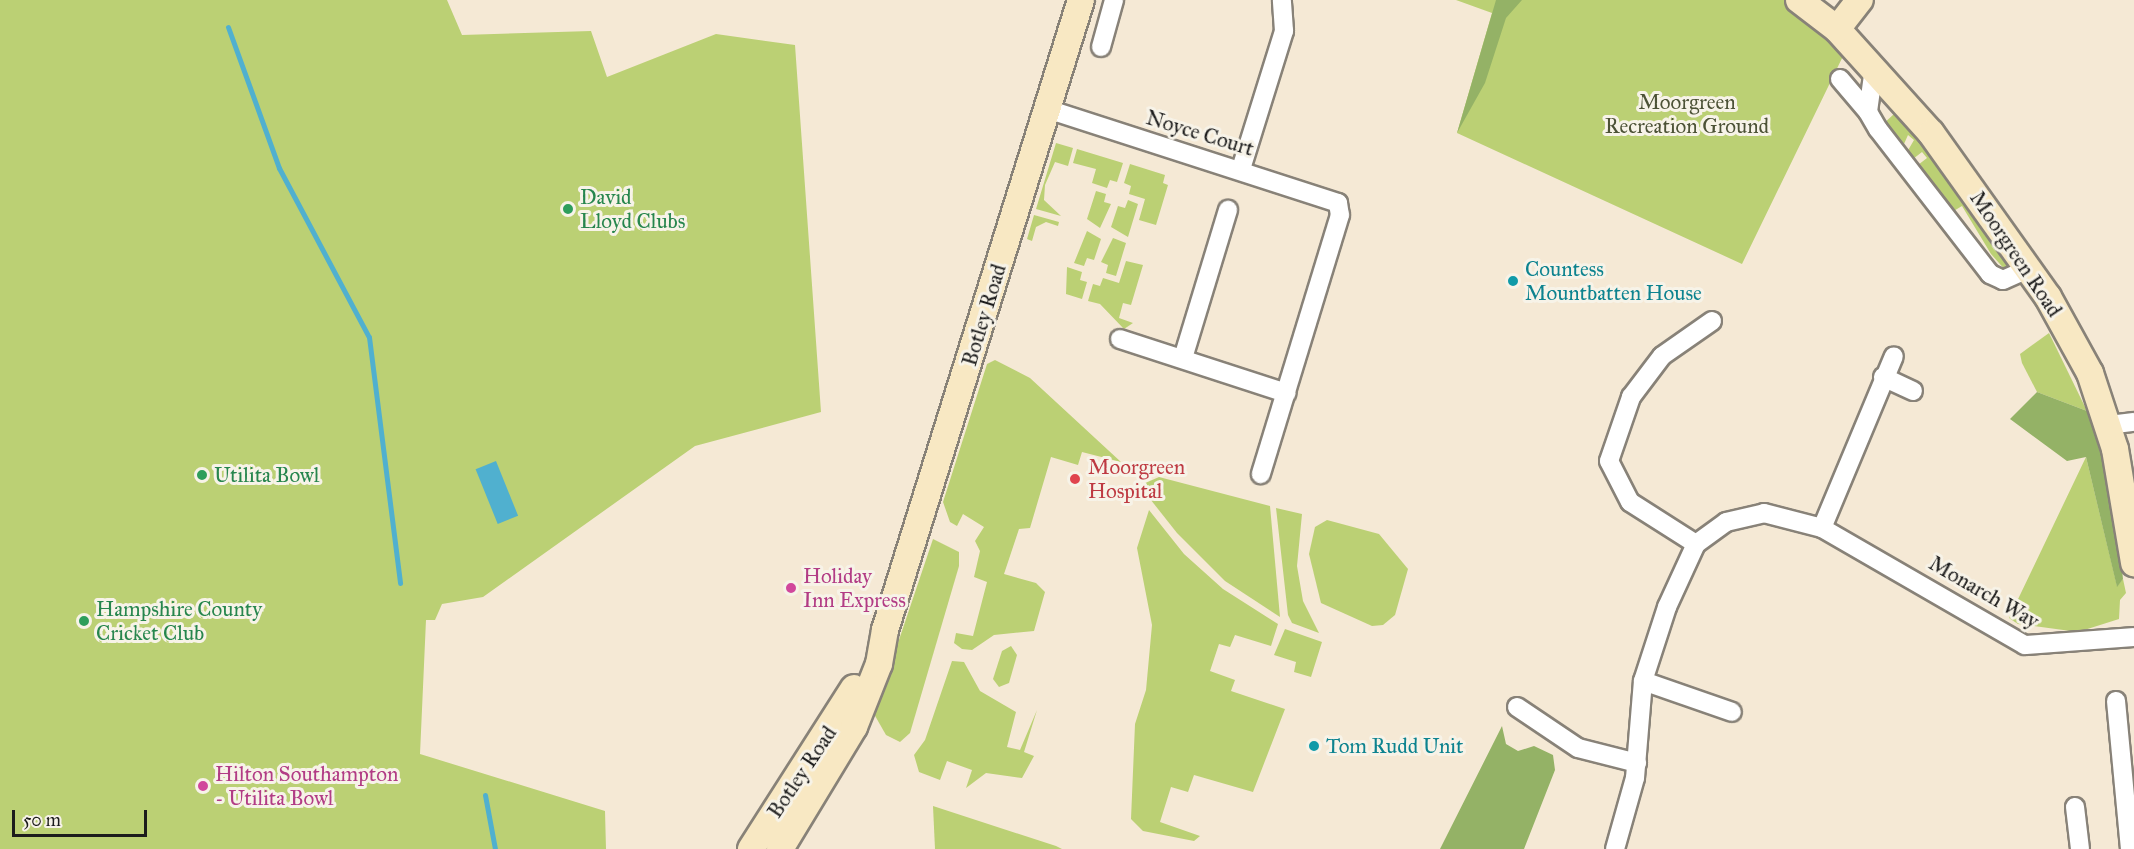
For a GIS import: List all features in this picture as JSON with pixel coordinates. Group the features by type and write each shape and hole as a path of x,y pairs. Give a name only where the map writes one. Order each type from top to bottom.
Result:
{"main road":[{"name":"Botley Road","path":"780,849 854,727 879,664 885,630 1081,0"},
{"name":"Moorgreen Road","path":"1799,0 1837,29 1930,133 2028,269 2090,373 2108,425 2134,563"},
{"path":"1837,29 1860,0"},
{"name":"Botley Road","path":"751,849 838,718 885,630"}],"street":[{"path":"1101,47 1114,0"},
{"path":"1241,169 1284,31 1282,0"},
{"path":"1868,112 1874,68"},
{"path":"1840,79 1868,112 1990,274 2003,280 2028,269"},
{"name":"Noyce Court","path":"1047,109 1241,169 1338,203 1340,215 1286,393"},
{"path":"1183,358 1228,210"},
{"path":"1696,544 1630,502 1609,461 1631,397 1662,356 1712,321"},
{"path":"1120,339 1286,393 1261,474"},
{"path":"1822,528 1893,356"},
{"path":"1883,377 1913,391"},
{"path":"2108,425 2134,422"},
{"name":"Monarch Way","path":"1615,849 1637,764 1643,681 1682,566 1696,544 1726,522 1753,514 1780,515 1822,528 2025,645 2134,637"},
{"path":"1643,681 1732,712"},
{"path":"2116,701 2130,849"},
{"path":"1517,706 1578,748 1637,764"},
{"path":"2075,807 2080,849"}],"green space":[{"path":"0,0 447,0 462,35 591,31 607,77 716,34 795,45 821,412 695,446 483,597 442,604 435,620 426,620 420,754 605,811 606,849 0,849"},
{"name":"Moorgreen Recreation Ground","path":"1456,0 1786,0 1845,52 1742,264 1457,133 1492,13"},
{"path":"1496,0 1522,0 1506,18 1485,83 1457,133"},
{"path":"1881,89 1913,129 2012,270 2007,272 1991,254 1962,206 1952,212 1918,165 1927,158 1922,152 1913,159 1907,152 1914,140 1908,135 1904,144 1882,125 1894,114 1877,94"},
{"path":"1056,143 1073,148 1068,166 1055,162 1045,185 1044,200 1061,216 1036,209"},
{"path":"1077,149 1123,163 1117,182 1110,180 1107,188 1092,183 1096,169 1073,163"},
{"path":"1130,164 1165,175 1163,183 1168,185 1156,225 1139,220 1145,199 1129,194 1131,186 1124,183"},
{"path":"1096,191 1106,194 1104,202 1111,204 1100,228 1087,219"},
{"path":"1128,200 1138,204 1128,237 1111,227 1118,206 1125,208"},
{"path":"1034,215 1059,222 1058,226 1046,222 1036,227 1032,241 1027,239"},
{"path":"1087,231 1101,239 1094,260 1087,258 1084,266 1074,263"},
{"path":"1113,238 1126,243 1116,276 1106,273 1108,265 1101,262"},
{"path":"1126,261 1143,265 1131,305 1123,303 1119,318 1133,323 1124,329 1100,304 1088,301 1093,284 1100,286 1103,278 1119,283"},
{"path":"1067,267 1082,272 1080,280 1087,282 1082,299 1066,294"},
{"path":"2049,333 2087,411 2037,392 2022,363 2020,354"},
{"path":"995,360 1030,378 1121,462 1082,452 1078,465 1051,457 1030,528 1019,529 1004,574 1036,583 1045,592 1034,631 994,635 972,650 962,649 954,643 956,633 973,636 987,582 974,577 980,551 975,541 984,527 963,514 957,526 950,522 943,502 987,364"},
{"path":"2037,392 2087,411 2103,453 2117,524 2123,579 2117,587 2086,457 2067,461 2010,419"},
{"path":"2086,457 2117,586 2123,579 2126,593 2120,600 2119,619 2078,632 2018,624 2009,618"},
{"path":"1159,477 1270,506 1280,617 1225,581 1177,533 1143,490 1143,484"},
{"path":"1276,508 1302,514 1297,566 1303,601 1319,633 1292,623 1288,615"},
{"path":"1149,510 1184,554 1223,589 1278,624 1271,646 1235,635 1230,647 1219,644 1210,671 1235,680 1231,691 1285,709 1253,792 1194,775 1188,792 1171,787 1160,822 1200,836 1194,841 1143,831 1131,819 1135,724 1146,690 1152,625 1137,548"},
{"path":"1327,520 1379,534 1408,569 1395,615 1383,625 1372,626 1321,603 1309,554 1315,527"},
{"path":"933,539 959,552 959,566 910,733 900,742 886,735 874,714"},
{"path":"1285,629 1322,642 1311,677 1294,672 1296,662 1274,655"},
{"path":"1011,646 1017,655 1009,683 999,687 993,679 1002,651"},
{"path":"952,661 964,662 980,691 1016,712 1007,747 1020,750 1037,710 1024,752 1034,756 1022,778 986,773 966,788 972,770 947,761 940,780 919,772 914,755 925,740"},
{"path":"1502,726 1506,744 1518,751 1534,746 1553,755 1555,770 1524,849 1440,849"},
{"path":"933,806 1056,846 1062,849 935,849"}],"water":[{"path":"496,461 518,516 498,524 476,469"}],"waterway":[{"path":"228,27 279,168 369,337 400,583"},
{"path":"485,795 495,849"}],"place":[{"name":"David Lloyd Clubs","path":"568,209"},
{"name":"Countess Mountbatten House","path":"1513,281"},
{"name":"Utilita Bowl","path":"202,475"},
{"name":"Moorgreen Hospital","path":"1075,479"},
{"name":"Holiday Inn Express","path":"791,588"},
{"name":"Hampshire County Cricket Club","path":"84,621"},
{"name":"Tom Rudd Unit","path":"1314,746"},
{"name":"Hilton Southampton - Utilita Bowl","path":"203,786"}]}
